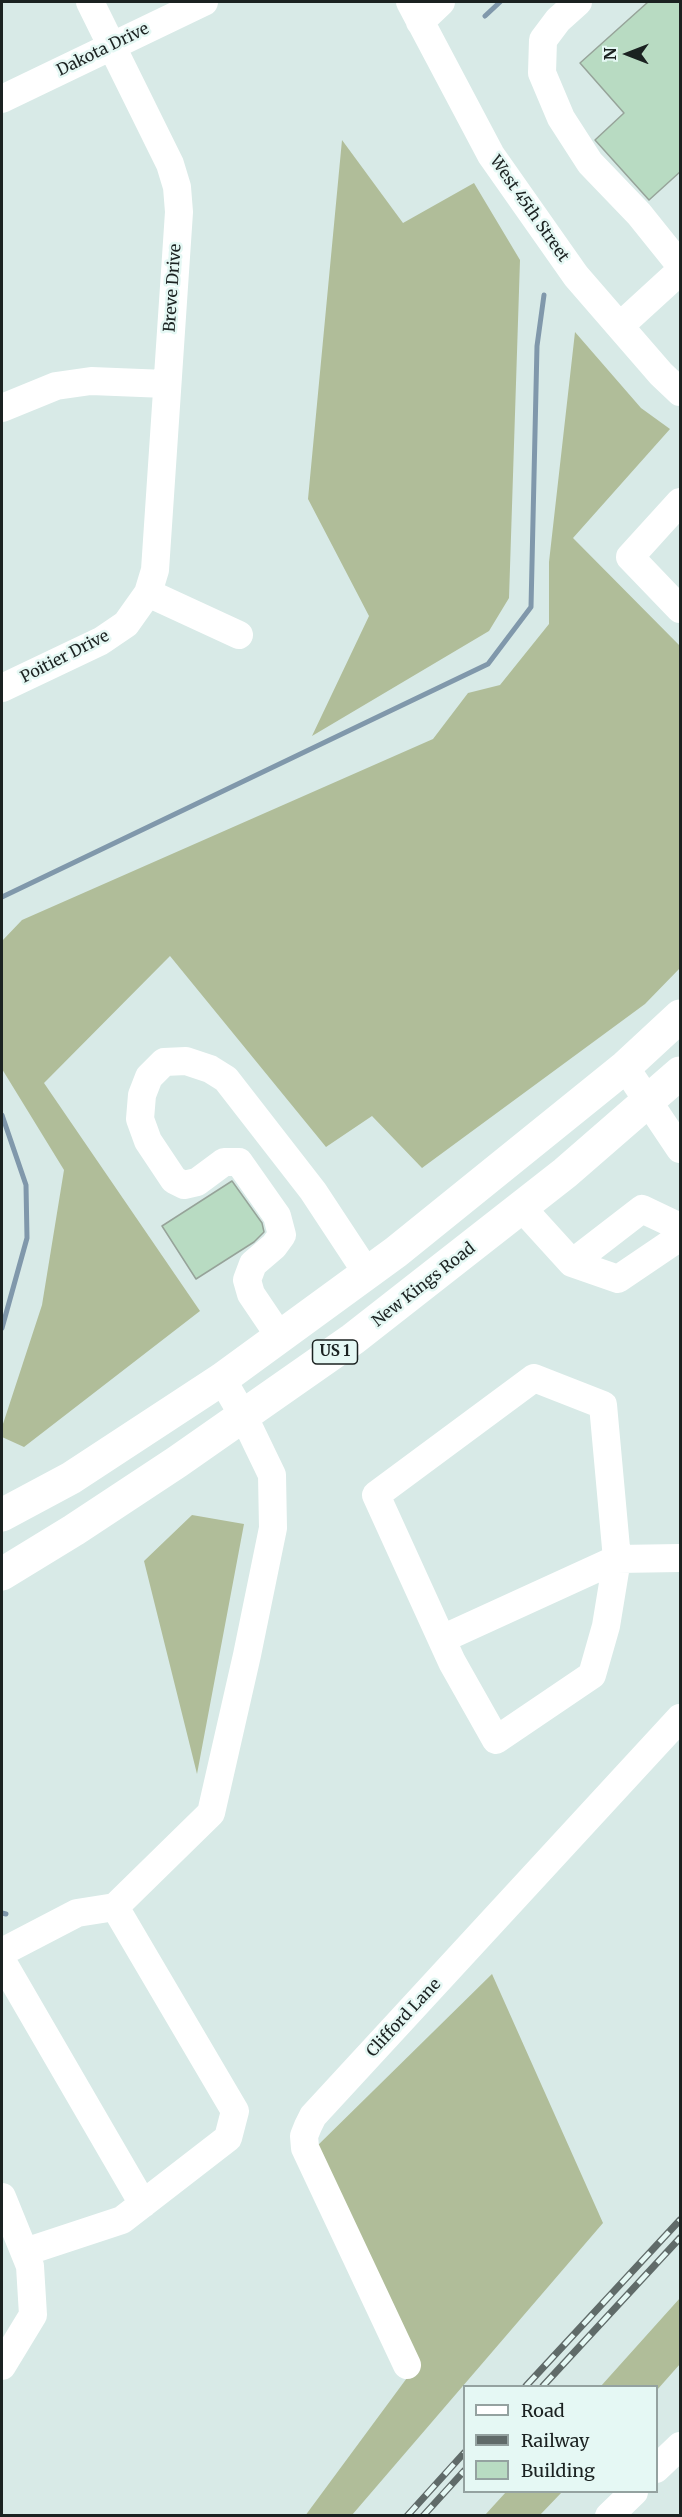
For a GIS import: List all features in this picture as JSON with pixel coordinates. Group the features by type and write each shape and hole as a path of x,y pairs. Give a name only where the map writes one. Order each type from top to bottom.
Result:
{"highway":[{"name":"US 1","path":"2,1515 71,1478 222,1379 280,1337 367,1273 625,1067 681,1016"},
{"name":"New Kings Road","path":"2,1574 74,1530 244,1417 353,1340 522,1208 681,1073"}],"street":[{"name":"Breve Drive","path":"90,2 170,164 177,187 179,212 155,570 148,592"},
{"name":"Dakota Drive","path":"2,99 204,2"},
{"path":"415,12 441,2"},
{"path":"578,2 558,20 543,40 542,73 561,118 590,163 639,214 681,265"},
{"name":"West 45th Street","path":"415,12 491,155 576,276 661,374 681,392"},
{"path":"620,326 681,270"},
{"path":"2,408 56,386 91,381 166,384"},
{"path":"681,502 630,557 681,609"},
{"path":"148,592 238,635"},
{"name":"Poitier Drive","path":"2,688 101,641 126,624 148,592"},
{"path":"271,1137 239,1162 224,1162 196,1182 184,1185 174,1180 148,1141 140,1119 142,1095 149,1077 164,1062 186,1060 210,1069 226,1079 313,1191 367,1273"},
{"path":"625,1067 681,1149"},
{"path":"239,1162 281,1225 282,1235 274,1246 253,1264 247,1280 251,1294 280,1337"},
{"path":"522,1208 587,1269 618,1279 674,1226 642,1209 587,1269"},
{"path":"534,1378 603,1405 617,1558 606,1626 592,1675 496,1740 441,1639 376,1495 534,1378"},
{"path":"2,1952 77,1913 115,1907 211,1813 273,1528 272,1475 244,1417 222,1379"},
{"path":"441,1639 617,1558 681,1558"},
{"name":"Clifford Lane","path":"407,2365 305,2148 304,2136 308,2126 329,2098 681,1718"},
{"path":"25,2252 122,2220 228,2139 235,2110 115,1907"},
{"path":"2,1961 142,2204"},
{"path":"2,2196 30,2266 33,2315 2,2366"},
{"path":"658,2468 681,2446"},
{"path":"609,2516 633,2493"}],"green space":[{"path":"342,140 403,223 474,183 520,260 509,598 489,631 312,736 369,616 308,499"},
{"path":"575,332 641,408 670,429 573,538 680,646 680,968 645,1004 422,1168 372,1116 326,1147 170,956 44,1083 200,1311 24,1447 2,1437 2,1427 42,1305 64,1170 2,1069 2,941 22,920 433,739 468,693 500,685 549,624 549,562"},
{"path":"192,1515 244,1524 197,1774 144,1561"},
{"path":"492,1974 603,2223 352,2515 305,2516 418,2363 314,2149"},
{"path":"680,2298 680,2364 658,2389 658,2385 602,2385"},
{"path":"505,2493 561,2493 540,2515 485,2515"}],"building":[{"path":"648,2 681,2 681,171 649,200 595,140 624,113 580,63"},
{"path":"232,1181 262,1223 264,1232 254,1242 196,1279 162,1226"}],"waterway":[{"path":"485,16 500,2"},
{"path":"2,897 488,664 531,607 537,346 544,295"},
{"path":"2,1115 26,1185 27,1238 2,1328"},
{"path":"2,1913 6,1914"}],"railway":[{"path":"527,2385 680,2220"},
{"path":"544,2385 680,2238"},
{"path":"407,2516 463,2454"},
{"path":"423,2516 463,2472"}]}
